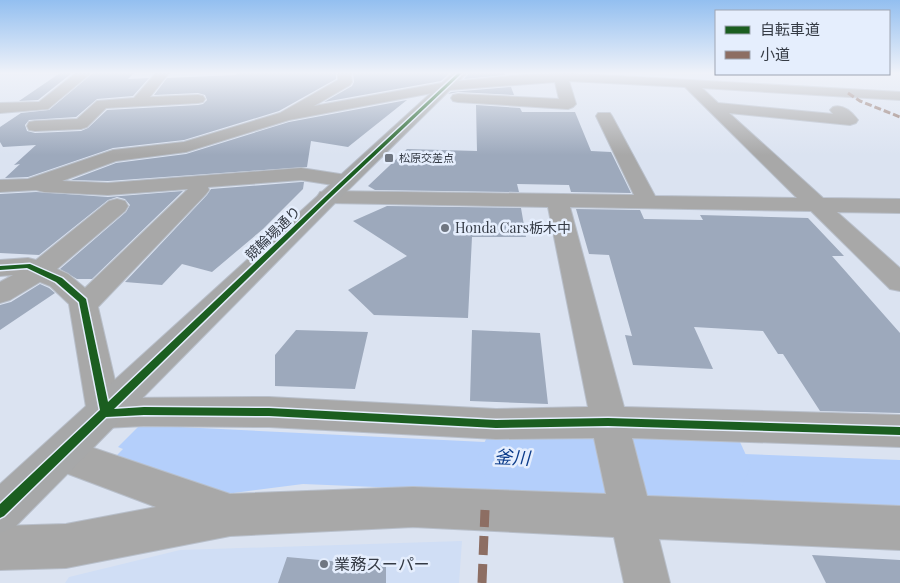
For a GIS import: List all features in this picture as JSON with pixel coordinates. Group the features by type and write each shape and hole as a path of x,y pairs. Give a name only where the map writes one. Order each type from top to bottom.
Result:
{"street":[{"path":"0,108 43,106 50,100"},
{"path":"35,126 81,124 102,104 174,100"},
{"path":"286,116 313,100"},
{"path":"30,185 113,156 186,147 286,116 371,100"},
{"name":"競輪場通り","path":"60,454 105,413 328,197 433,100"},
{"path":"543,100 568,104 567,100"},
{"path":"706,100 900,283"},
{"path":"713,107 850,120 838,110"},
{"path":"604,116 648,203"},
{"path":"0,186 30,185 108,189 301,174 346,181"},
{"path":"84,305 199,190"},
{"path":"328,197 900,206"},
{"path":"558,202 647,583"},
{"path":"0,294 22,268 117,206"},
{"path":"0,250 22,268 59,280 83,301 105,413 144,411 269,412 610,430 900,431"},
{"path":"0,512 60,454 230,515"},
{"path":"0,548 66,546 230,515 413,507 628,507 900,528"}],"shaded area":[{"path":"462,541 459,583 65,583 69,577 180,550"}],"water":[{"path":"140,425 583,447 594,496 303,484 226,494 113,459 123,449 118,447"},
{"path":"637,450 900,460 900,509 649,500"}],"building":[{"path":"61,100 96,100 76,117 29,120 25,125 27,131 35,133 81,131 88,128 107,110 198,105 203,104 207,100 298,100 279,111 184,140 113,148 28,177 5,178 20,164 14,165 36,145 3,147 0,142 0,127 21,113 49,110"},
{"path":"407,100 348,147 311,141 307,167 108,181 71,180 116,163 186,154 289,122"},
{"path":"476,105 520,108 522,112 575,112 591,151 611,152 631,193 571,192 569,185 517,184 519,192 375,190 368,186 407,149 477,151"},
{"path":"304,182 303,189 263,229 212,272 182,264 162,285 125,282 211,189"},
{"path":"183,191 92,279 77,279 60,269 126,212 130,205 125,199 117,197 108,200 39,255 0,253 0,194 36,192 108,197"},
{"path":"387,206 521,208 526,237 472,237 468,318 374,315 348,290 407,256 353,221"},
{"path":"576,209 640,210 644,219 703,220 700,215 808,218 844,256 832,256 900,333 900,413 820,411 783,354 778,354 763,331 694,327 713,369 633,365 625,335 632,336 609,255 589,254"},
{"path":"40,284 55,293 0,330 0,305 11,302"},
{"path":"296,330 368,332 355,389 275,386 275,355"},
{"path":"472,330 540,333 548,404 470,401"},
{"path":"812,555 900,560 900,583 826,583"},
{"name":"業務スーパー","path":"287,557 386,566 386,583 278,583"}],"waterway":[{"name":"釜川","path":"514,458 714,466"}],"marked path":[{"path":"859,100 900,117"},
{"path":"482,583 485,510"}],"cycle path":[{"path":"0,512 328,197 432,100"},
{"path":"0,268 28,266 59,280 83,301 105,413"},
{"path":"105,413 144,411 269,412 496,424 608,422 900,431"}],"place":[{"name":"松原交差点","path":"389,158"},
{"name":"Honda Cars栃木中","path":"445,228"},
{"name":"業務スーパー","path":"324,564"}]}
